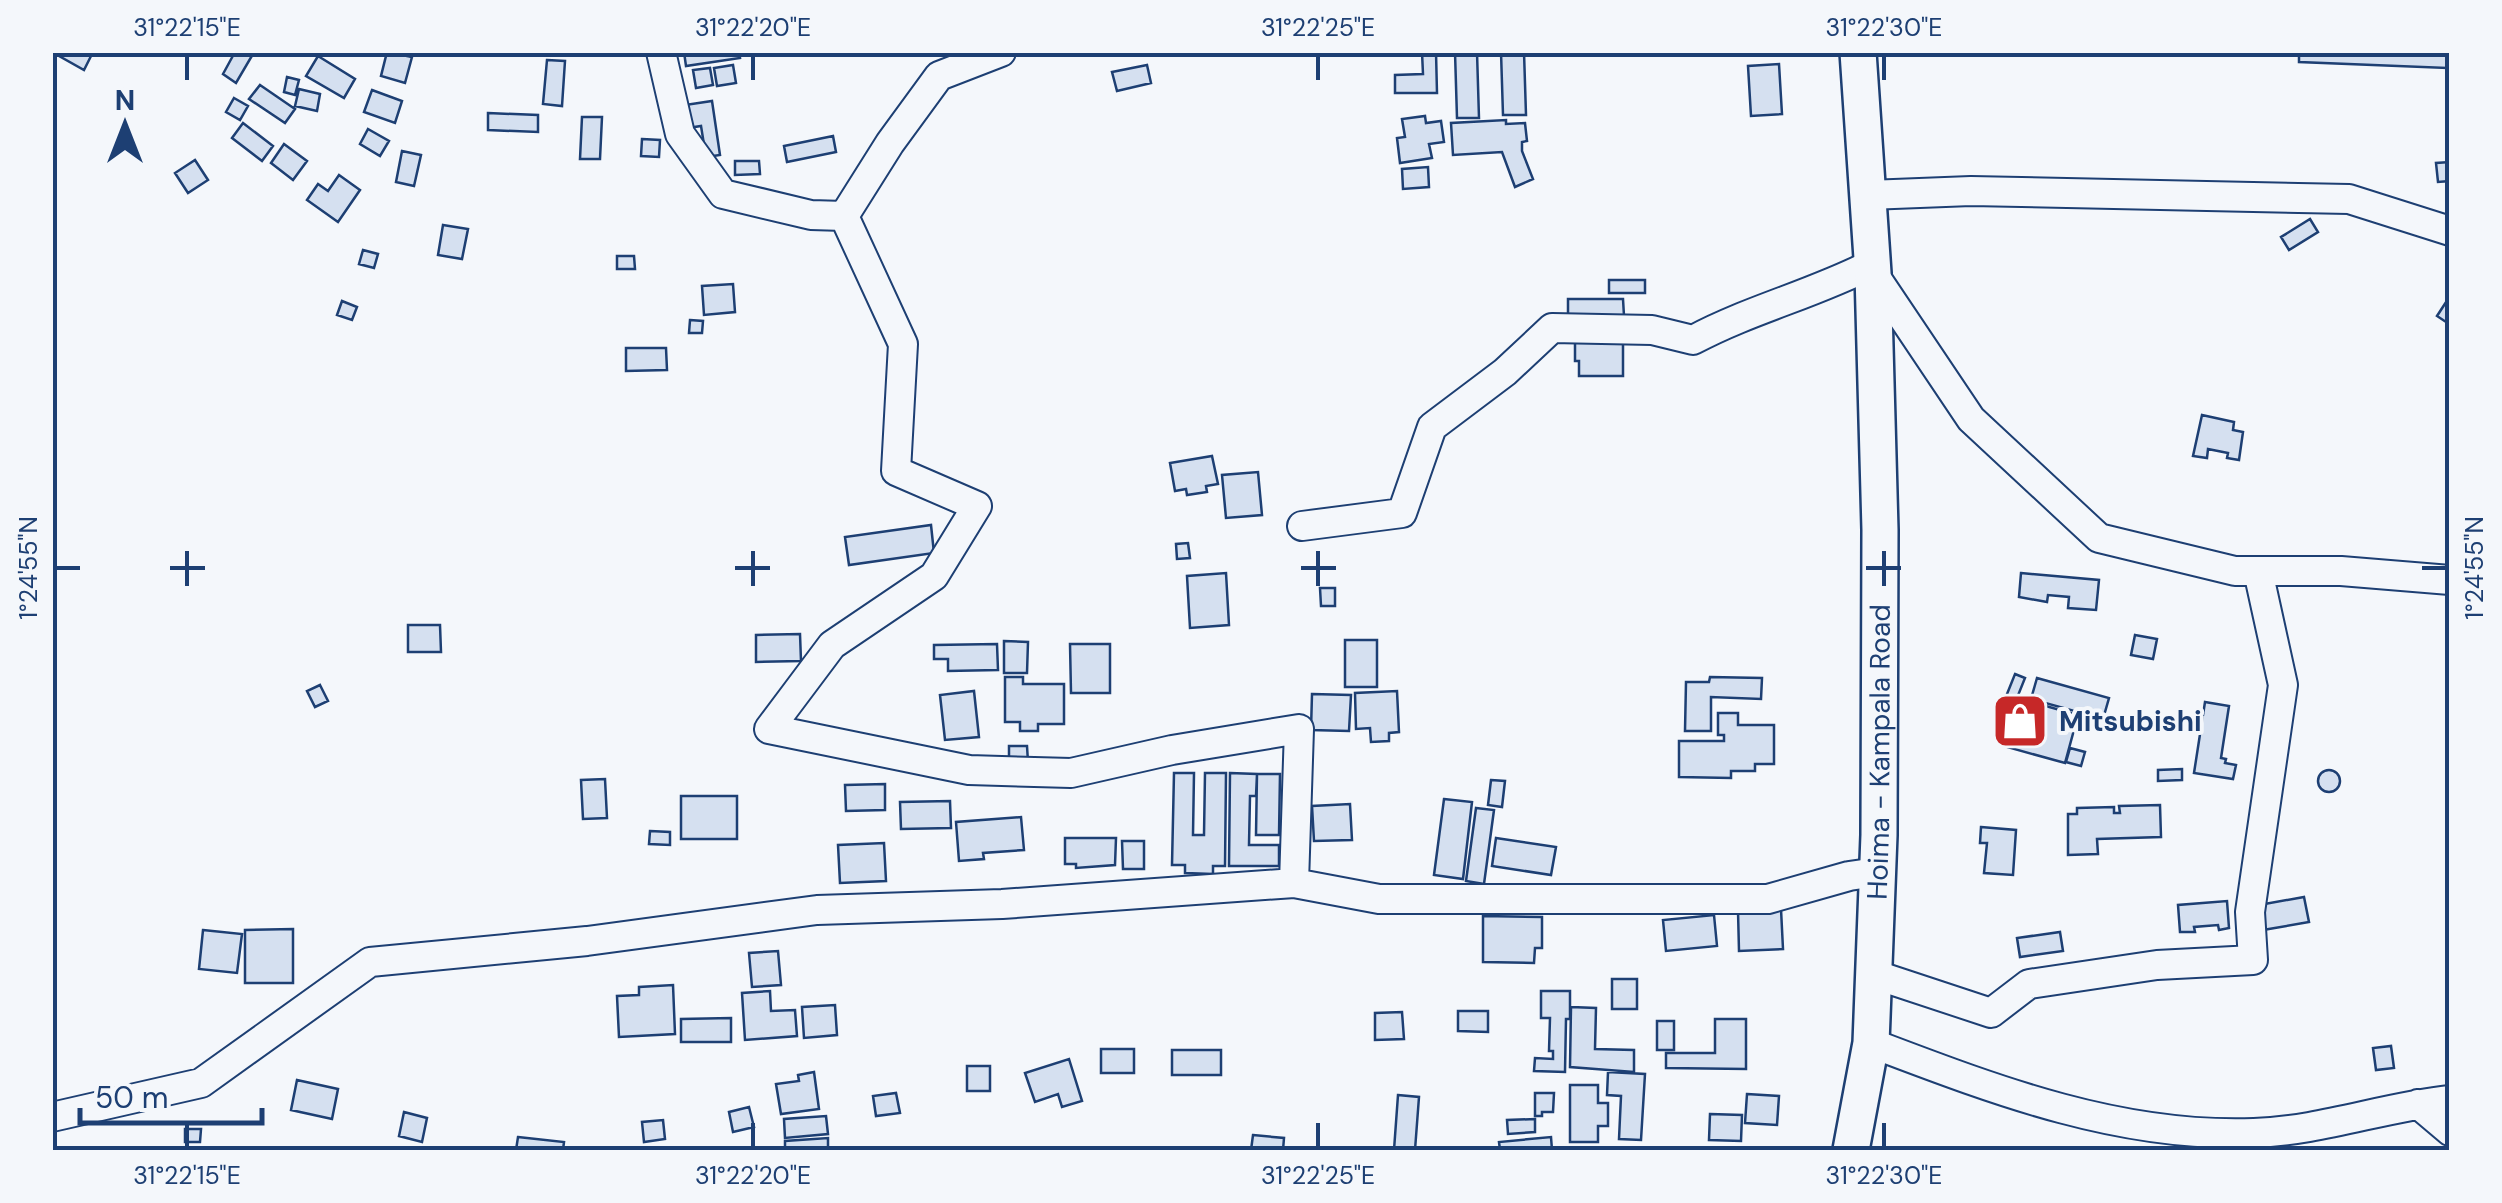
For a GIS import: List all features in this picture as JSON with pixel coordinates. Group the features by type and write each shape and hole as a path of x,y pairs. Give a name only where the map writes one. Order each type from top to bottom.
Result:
{"main road":[{"name":"Hoima - Kampala Road","path":"1851,1150 1871,1043 1880,530 1873,269 1858,52"}],"street":[{"path":"661,52 680,134 723,194 811,215 844,216"},
{"path":"844,216 939,76 1001,52"},
{"path":"1868,196 1971,190 2349,199 2450,231"},
{"path":"844,216 903,344 896,471 976,506 934,576 832,645 769,728 969,770 1072,773 1172,750 1298,729 1294,884"},
{"path":"1302,526 1402,512 1432,427 1505,372 1552,328 1652,330 1693,340 1738,316 1873,269 1971,419 2099,538 2235,571 2341,571 2450,580"},
{"path":"1874,974 1991,1012 2029,984 2157,965 2253,960 2250,912 2283,685 2258,571"},
{"path":"52,1117 201,1083 370,962 587,940 790,912 1002,904 1294,884 1379,899 1768,899 1848,876 1877,872"},
{"path":"1871,1043 1998,1091 2098,1120 2191,1132 2254,1134 2297,1129 2450,1100"},
{"path":"2418,1104 2450,1131"}],"building":[{"path":"52,52 93,52 84,70"},
{"path":"235,52 253,54 236,83 223,74"},
{"path":"387,52 412,57 405,83 381,76"},
{"path":"684,52 739,52 740,58 686,66"},
{"path":"1422,52 1436,52 1437,93 1395,93 1395,75 1423,74"},
{"path":"1455,52 1477,52 1479,118 1457,118"},
{"path":"1501,52 1524,52 1526,115 1503,115"},
{"path":"2299,52 2448,52 2447,68 2299,62"},
{"path":"318,56 355,79 344,98 306,76"},
{"path":"547,60 565,61 562,106 543,104"},
{"path":"1779,64 1782,114 1751,116 1748,66"},
{"path":"733,65 736,83 717,86 714,68"},
{"path":"1147,65 1151,83 1117,91 1112,72"},
{"path":"710,68 713,85 696,88 693,70"},
{"path":"287,77 299,80 295,95 284,92"},
{"path":"260,85 295,109 285,123 249,99"},
{"path":"299,89 320,94 317,111 295,106"},
{"path":"372,90 402,101 395,123 364,112"},
{"path":"234,98 248,106 240,120 226,112"},
{"path":"712,101 720,155 706,157 701,126 688,128 685,105"},
{"path":"488,113 538,115 538,132 488,130"},
{"path":"1425,116 1426,123 1441,121 1444,142 1429,144 1432,158 1400,163 1397,138 1405,137 1402,119"},
{"path":"582,117 602,117 600,159 580,159"},
{"path":"1506,120 1506,124 1525,123 1527,141 1522,142 1522,151 1533,179 1515,187 1502,152 1453,155 1451,123"},
{"path":"243,123 273,146 262,161 232,138"},
{"path":"368,129 389,141 380,156 360,144"},
{"path":"833,136 836,152 787,162 784,146"},
{"path":"642,139 660,140 659,157 641,156"},
{"path":"284,144 307,161 293,180 271,163"},
{"path":"402,151 421,155 414,186 396,182"},
{"path":"195,160 208,180 188,193 175,173"},
{"path":"735,161 759,161 760,174 735,175"},
{"path":"2450,162 2450,181 2438,182 2436,163"},
{"path":"1428,167 1429,187 1403,189 1402,169"},
{"path":"339,175 360,190 338,222 307,200 318,184 328,191"},
{"path":"2310,219 2318,232 2289,250 2281,237"},
{"path":"443,225 468,229 462,259 438,255"},
{"path":"363,250 378,254 374,268 359,264"},
{"path":"617,256 634,256 635,269 617,269"},
{"path":"1609,280 1645,280 1645,293 1609,293"},
{"path":"733,284 735,312 704,315 702,286"},
{"path":"2450,296 2450,323 2449,324 2437,316"},
{"path":"1568,299 1623,299 1624,316 1568,316"},
{"path":"342,301 357,307 352,320 337,315"},
{"path":"690,320 703,321 702,333 689,333"},
{"path":"1575,337 1623,337 1623,376 1579,376"},
{"path":"626,348 666,348 667,370 626,371"},
{"path":"2202,415 2234,422 2233,430 2243,432 2239,460 2208,449 2207,458 2193,456"},
{"path":"1212,456 1218,484 1206,486 1207,492 1187,495 1186,489 1175,491 1170,463"},
{"path":"1258,472 1262,515 1226,518 1222,475"},
{"path":"931,525 934,553 849,565 845,537"},
{"path":"1188,543 1190,558 1177,559 1176,544"},
{"path":"1226,573 1229,625 1190,628 1187,576"},
{"path":"2021,573 2099,580 2096,610 2068,608 2069,597 2048,595 2047,602 2019,597"},
{"path":"1320,588 1335,588 1335,606 1321,606"},
{"path":"408,625 440,625 441,652 408,652"},
{"path":"800,634 801,661 756,662 756,635"},
{"path":"2135,635 2157,639 2153,659 2131,655"},
{"path":"1345,640 1377,640 1377,687 1345,687"},
{"path":"1004,641 1028,642 1027,673 1004,673"},
{"path":"997,644 998,670 948,671 948,659 934,659 934,645"},
{"path":"1070,644 1110,644 1110,693 1071,693"},
{"path":"2015,674 2025,678 2017,698 2007,694"},
{"path":"1005,677 1023,677 1023,684 1064,684 1064,724 1038,724 1038,731 1020,731 1020,722 1005,722"},
{"path":"1710,677 1762,678 1761,699 1711,697 1711,731 1685,731 1686,682 1709,682"},
{"path":"2037,678 2109,698 2103,719 2031,699"},
{"path":"320,685 328,701 315,707 307,691"},
{"path":"974,691 979,737 945,740 940,695"},
{"path":"1397,691 1399,732 1389,733 1389,741 1371,742 1370,728 1356,729 1355,693"},
{"path":"1312,694 1351,695 1349,731 1311,730"},
{"path":"2021,699 2078,715 2065,763 2007,747"},
{"path":"2205,702 2229,706 2221,758 2236,765 2233,779 2194,773"},
{"path":"1718,713 1738,713 1738,725 1774,725 1774,764 1755,764 1755,771 1731,771 1731,778 1679,777 1679,741 1724,741 1724,735 1718,735"},
{"path":"1009,746 1027,746 1028,762 1009,763"},
{"path":"2070,748 2085,752 2081,766 2066,762"},
{"path":"2182,769 2182,780 2158,781 2158,770"},
{"path":"2329,770 2340,781 2329,792 2318,781"},
{"path":"1174,773 1194,773 1193,835 1204,835 1205,773 1226,773 1225,866 1213,866 1213,874 1185,873 1185,865 1172,865"},
{"path":"1230,773 1257,774 1256,796 1250,796 1249,845 1279,845 1279,866 1229,866"},
{"path":"1257,774 1280,774 1279,835 1256,835"},
{"path":"605,779 607,818 583,819 581,780"},
{"path":"1491,780 1505,781 1502,807 1488,805"},
{"path":"885,784 885,810 846,811 845,785"},
{"path":"681,796 737,796 737,839 681,839"},
{"path":"1444,799 1472,802 1463,879 1434,875"},
{"path":"950,801 951,828 901,829 900,802"},
{"path":"1350,804 1352,840 1314,841 1312,806"},
{"path":"2160,805 2161,837 2097,839 2098,854 2068,855 2068,814 2077,814 2077,808 2114,807 2114,813 2120,813 2119,806"},
{"path":"1476,808 1494,810 1484,884 1466,881"},
{"path":"1021,817 1024,850 983,853 984,859 959,861 956,822"},
{"path":"1981,827 2016,830 2013,875 1984,873 1987,843 1980,843"},
{"path":"650,831 670,832 670,845 649,844"},
{"path":"1065,838 1116,838 1115,865 1076,868 1076,864 1065,864"},
{"path":"1496,838 1556,847 1551,875 1492,866"},
{"path":"1122,841 1144,841 1144,869 1123,869"},
{"path":"884,843 886,881 840,883 838,845"},
{"path":"2304,897 2309,922 2263,930 2259,905"},
{"path":"2227,901 2229,928 2219,930 2218,925 2180,932 2178,905"},
{"path":"1781,909 1783,949 1739,951 1738,911"},
{"path":"1714,915 1717,946 1666,951 1663,920"},
{"path":"1483,916 1542,917 1542,948 1535,948 1534,963 1483,962"},
{"path":"293,929 293,983 245,983 245,930"},
{"path":"203,930 242,934 237,973 199,969"},
{"path":"2060,932 2063,951 2020,957 2017,938"},
{"path":"778,951 781,985 752,987 749,953"},
{"path":"1612,979 1637,979 1637,1009 1612,1009"},
{"path":"673,985 675,1034 619,1037 617,996 639,995 639,987"},
{"path":"770,991 771,1011 795,1010 797,1036 745,1040 742,993"},
{"path":"1541,991 1570,991 1565,1072 1534,1071 1535,1058 1553,1059 1553,1051 1549,1051 1550,1018 1541,1018"},
{"path":"835,1005 837,1035 804,1038 802,1007"},
{"path":"1571,1007 1596,1008 1595,1049 1634,1050 1634,1072 1570,1067"},
{"path":"1458,1011 1488,1011 1488,1032 1458,1031"},
{"path":"1402,1012 1404,1039 1375,1040 1375,1013"},
{"path":"731,1018 731,1042 681,1042 681,1019"},
{"path":"1715,1019 1746,1019 1746,1069 1666,1068 1666,1053 1715,1053"},
{"path":"1657,1021 1674,1021 1674,1050 1657,1050"},
{"path":"2391,1046 2394,1068 2376,1070 2373,1048"},
{"path":"1101,1049 1134,1049 1134,1073 1101,1073"},
{"path":"1172,1050 1221,1050 1221,1075 1172,1075"},
{"path":"1069,1059 1082,1101 1062,1107 1058,1094 1035,1102 1025,1073"},
{"path":"967,1066 990,1066 990,1091 967,1091"},
{"path":"814,1072 819,1109 781,1114 776,1084 799,1081 798,1075"},
{"path":"1608,1072 1645,1074 1641,1140 1619,1139 1621,1096 1607,1095"},
{"path":"297,1080 338,1089 332,1119 291,1110"},
{"path":"1570,1085 1598,1085 1598,1103 1608,1103 1608,1126 1598,1126 1598,1142 1570,1142"},
{"path":"896,1093 900,1113 876,1116 873,1096"},
{"path":"1535,1093 1554,1093 1553,1112 1535,1116"},
{"path":"1747,1094 1779,1096 1777,1125 1745,1123"},
{"path":"1398,1095 1419,1097 1415,1150 1394,1150"},
{"path":"749,1107 754,1127 733,1132 729,1112"},
{"path":"404,1112 427,1118 422,1142 399,1136"},
{"path":"1710,1114 1742,1115 1741,1141 1709,1140"},
{"path":"826,1116 828,1134 785,1138 784,1119"},
{"path":"1535,1119 1535,1132 1508,1134 1507,1120"},
{"path":"663,1120 665,1139 644,1142 642,1122"},
{"path":"185,1129 201,1129 200,1142 185,1142"},
{"path":"1253,1135 1284,1138 1283,1150 1251,1150"},
{"path":"518,1137 564,1142 563,1150 516,1150"},
{"path":"1551,1137 1552,1150 1500,1150 1499,1142"},
{"path":"828,1138 828,1150 785,1150 785,1141"}],"place":[{"name":"Mitsubishi","path":"2020,721"}]}
